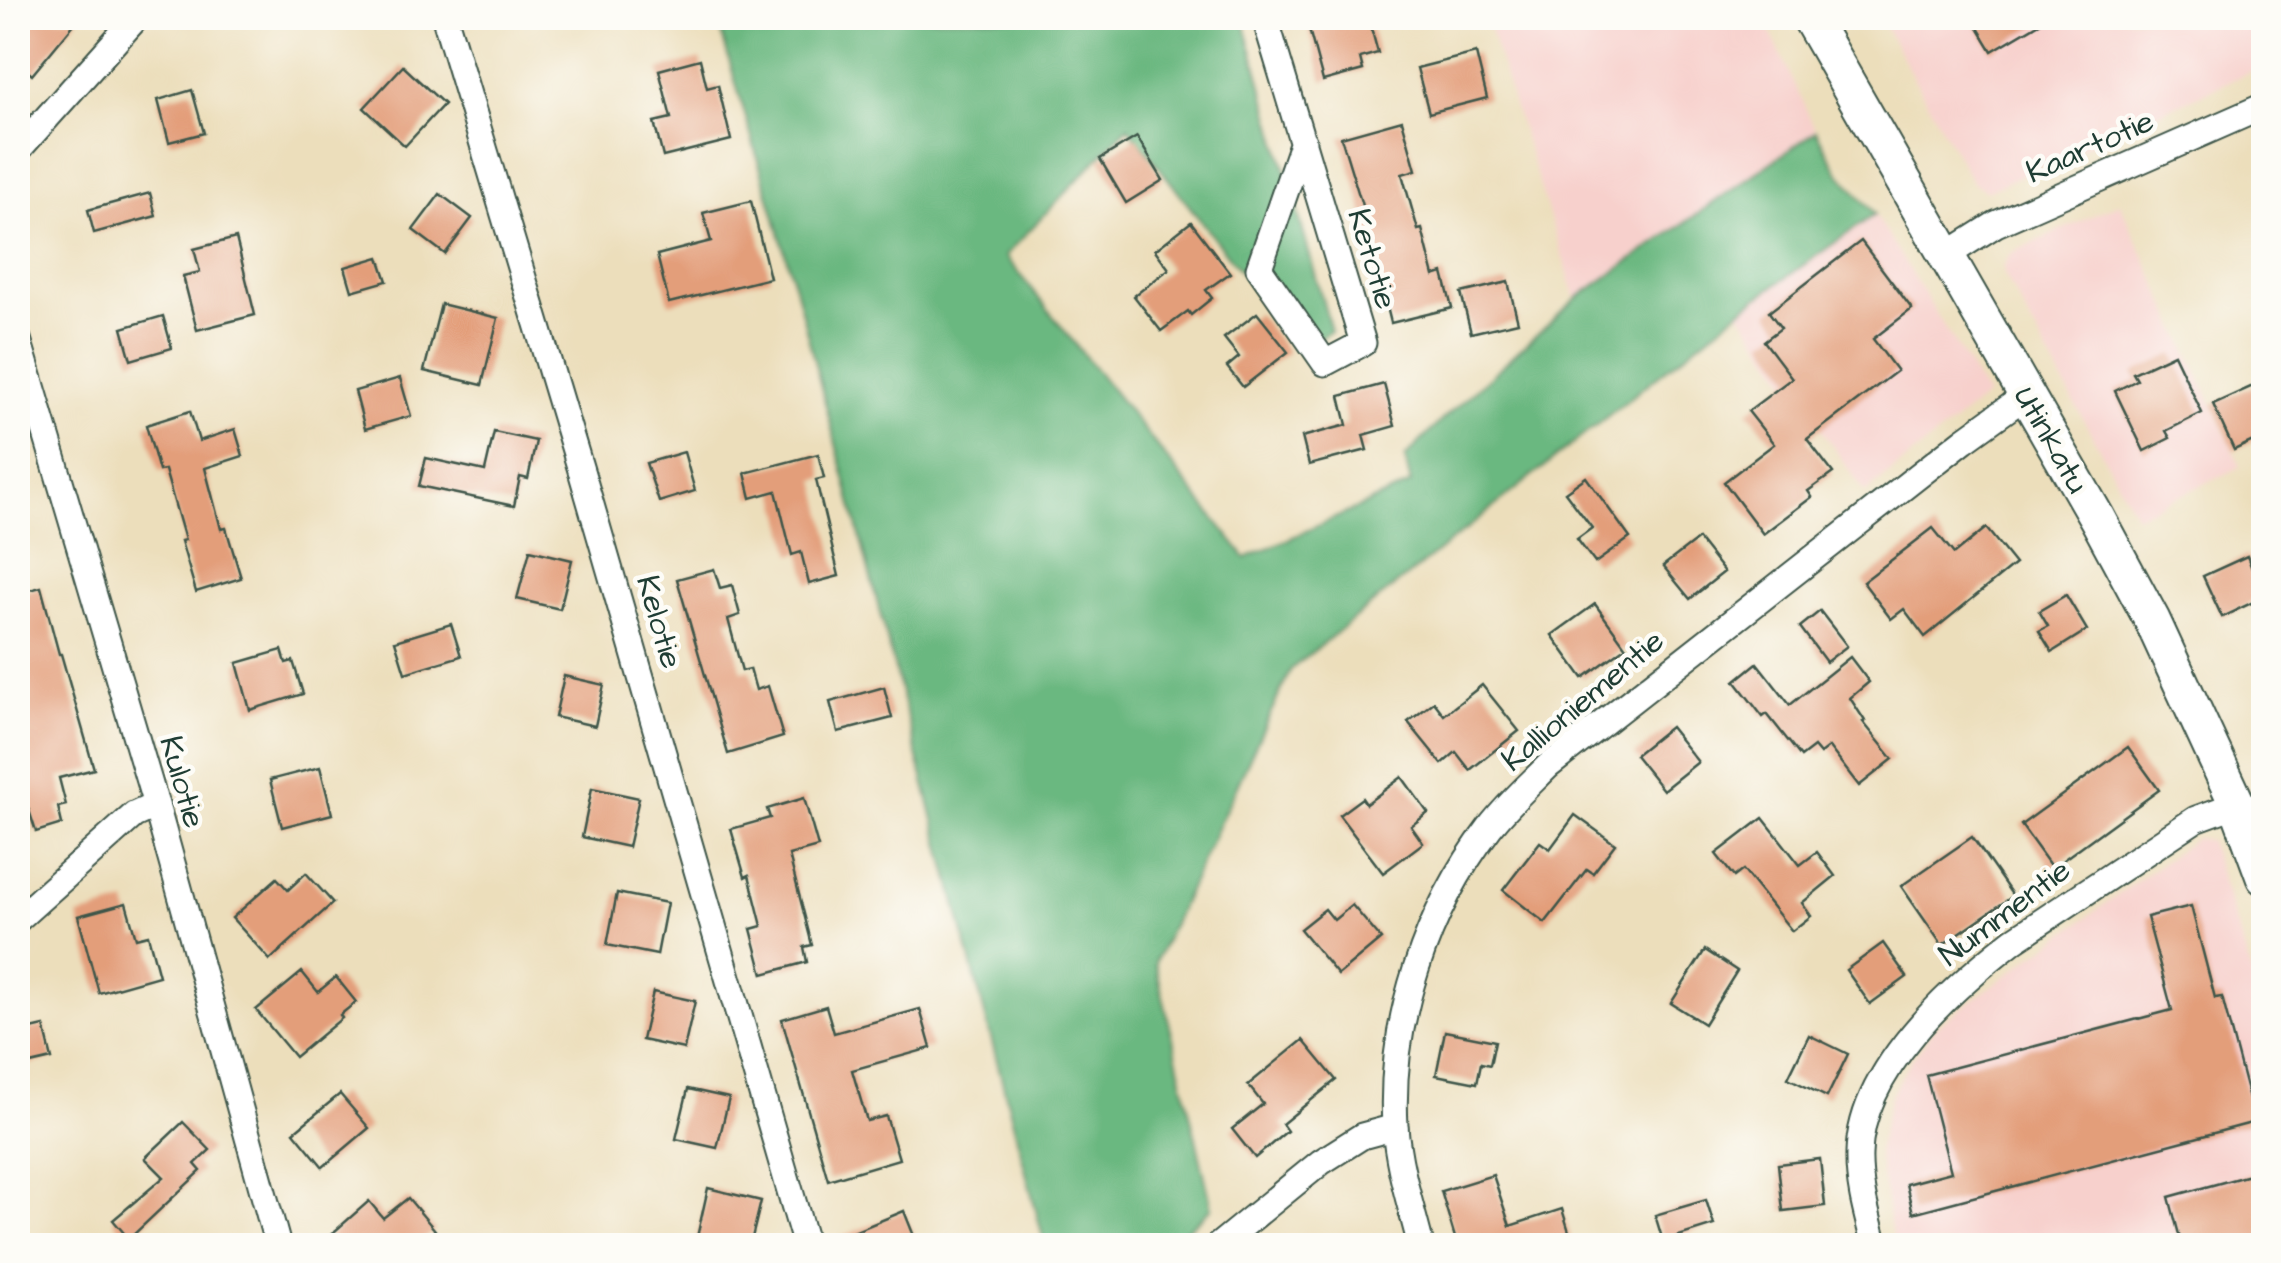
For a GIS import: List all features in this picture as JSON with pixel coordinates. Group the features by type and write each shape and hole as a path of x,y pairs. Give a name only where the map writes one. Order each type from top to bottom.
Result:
{"street":[{"path":"18,150 136,18"},
{"name":"Kelotie","path":"445,18 806,1246"},
{"name":"Ketotie","path":"1264,18 1303,141 1364,343 1325,364 1259,268 1303,141"},
{"name":"Utinkatu","path":"1810,18 2152,620 2237,804 2264,877"},
{"name":"Kaartotie","path":"1947,255 1996,224 2264,106"},
{"name":"Kulotie","path":"18,339 156,805 278,1246"},
{"name":"Kallioniementie","path":"1421,1246 1400,1167 1395,1127 1401,1030 1411,984 1428,937 1457,879 1490,828 1548,766 2025,396"},
{"name":"Nummentie","path":"1875,1246 1862,1194 1859,1153 1862,1131 1884,1076 1900,1049 1950,995 2014,940 2196,819 2237,804"},
{"path":"18,919 134,816 156,805"},
{"path":"1218,1246 1321,1162 1362,1136 1395,1127"}],"shaded area":[{"path":"1486,18 1764,18 1816,131 1576,299"},
{"path":"1880,18 2263,18 2263,66 1987,191 1972,182"},
{"path":"2120,203 2241,467 2136,516 2003,266 2011,253"},
{"path":"1875,214 1987,396 1865,493 1739,311"},
{"path":"2196,838 2209,840 2263,1008 2263,1245 1894,1245 1877,1152 1890,1097 1911,1060 1938,1025"}],"green space":[{"path":"717,18 1243,18 1331,331 1301,350 1128,127 1005,256 1246,558 1411,484 1405,458 1576,299 1816,131 1838,171 1875,214 1739,311 1291,669 1155,962 1212,1208 1168,1245 1045,1245 795,287"}],"building":[{"path":"18,18 79,18 32,75 18,63"},
{"path":"1306,18 1351,18 1353,25 1369,20 1378,53 1360,58 1363,70 1323,81"},
{"path":"1972,18 2048,18 1992,51"},
{"path":"1476,53 1487,98 1429,113 1417,68"},
{"path":"700,59 707,88 718,85 731,140 663,157 654,122 671,118 659,70"},
{"path":"403,66 444,104 405,146 364,108"},
{"path":"192,90 204,133 169,142 158,100"},
{"path":"1402,120 1416,170 1402,174 1434,276 1443,273 1452,308 1391,323 1341,137"},
{"path":"1137,137 1163,180 1126,203 1100,159"},
{"path":"150,193 156,216 94,233 88,210"},
{"path":"440,194 472,218 445,254 413,230"},
{"path":"751,201 770,278 669,303 657,255 711,241 703,213"},
{"path":"1191,222 1230,273 1206,290 1212,298 1161,331 1134,296 1169,269 1155,250"},
{"path":"236,238 255,315 197,330 183,276 200,272 194,249"},
{"path":"1861,241 1912,309 1873,339 1897,371 1807,439 1833,473 1808,491 1812,497 1763,534 1724,482 1774,444 1748,411 1792,378 1764,341 1781,328 1769,312"},
{"path":"379,257 387,281 352,291 345,267"},
{"path":"1508,282 1518,322 1471,333 1461,293"},
{"path":"441,304 498,318 482,385 424,371"},
{"path":"1257,313 1288,352 1243,387 1227,367 1239,357 1224,338"},
{"path":"163,316 172,348 131,360 122,328"},
{"path":"2174,354 2202,413 2166,431 2170,438 2144,451 2115,391 2137,380 2133,373"},
{"path":"400,378 411,416 365,429 355,391"},
{"path":"2264,381 2264,436 2234,450 2213,404"},
{"path":"1384,384 1395,426 1363,435 1367,450 1309,465 1302,437 1347,425 1340,396"},
{"path":"190,411 199,441 235,429 243,456 205,468 221,529 226,528 241,578 196,592 165,470 159,471 146,425"},
{"path":"494,432 536,441 528,479 520,477 514,506 419,486 426,458 485,471"},
{"path":"684,452 695,491 659,502 646,463"},
{"path":"818,454 824,478 816,480 839,576 809,584 801,552 792,555 776,491 751,498 745,473"},
{"path":"1586,477 1630,538 1595,563 1577,539 1592,528 1565,492"},
{"path":"1933,528 1954,554 1986,528 2015,564 1925,637 1904,609 1891,619 1863,582"},
{"path":"1698,539 1724,572 1690,599 1663,566"},
{"path":"530,550 572,560 560,609 517,599"},
{"path":"2247,556 2253,571 2264,566 2264,597 2222,617 2203,576"},
{"path":"714,569 720,588 732,585 740,615 728,619 742,671 750,669 756,690 768,686 783,737 728,754 677,579"},
{"path":"41,587 94,769 59,778 66,805 58,807 62,824 36,832 29,810 18,814 18,593"},
{"path":"2066,595 2087,630 2052,652 2039,631 2048,626 2039,611"},
{"path":"1595,604 1626,647 1583,678 1552,635"},
{"path":"1820,611 1847,646 1826,662 1800,627"},
{"path":"451,624 461,656 405,673 395,641"},
{"path":"282,650 286,663 293,661 303,694 250,710 237,663"},
{"path":"1850,657 1869,682 1850,698 1863,722 1893,759 1859,786 1829,747 1820,754 1814,747 1801,757 1735,681 1757,663 1790,705"},
{"path":"564,676 604,685 595,726 555,717"},
{"path":"1482,685 1519,731 1470,770 1456,752 1442,764 1408,722 1434,702 1444,715"},
{"path":"884,687 892,718 838,732 830,702"},
{"path":"1670,727 1698,762 1663,790 1635,755"},
{"path":"2128,747 2159,790 2052,868 2021,825"},
{"path":"320,767 332,814 282,827 270,780"},
{"path":"1402,777 1428,813 1411,826 1423,843 1383,873 1339,815 1362,798 1366,804"},
{"path":"592,788 639,798 628,847 582,837"},
{"path":"804,798 818,847 789,855 812,945 804,947 807,962 763,974 751,929 762,926 749,875 745,877 731,829 770,818 767,809"},
{"path":"1575,815 1615,844 1593,873 1587,869 1545,923 1503,890 1540,842 1550,849"},
{"path":"1763,818 1800,865 1817,852 1835,876 1802,903 1811,916 1792,931 1743,870 1734,877 1716,854"},
{"path":"1972,837 2013,896 1942,945 1901,886"},
{"path":"306,873 333,903 270,960 232,918 277,878 288,890"},
{"path":"617,893 667,903 657,955 607,945"},
{"path":"126,903 136,938 148,935 159,976 99,993 78,916"},
{"path":"1352,905 1381,939 1338,975 1300,929 1325,909 1334,920"},
{"path":"2191,906 2215,998 2222,997 2255,1122 1913,1213 1906,1184 1951,1172 1926,1075 2172,1010 2147,917"},
{"path":"1883,943 1907,977 1870,1004 1846,970"},
{"path":"1705,950 1737,971 1704,1024 1671,1003"},
{"path":"302,972 318,992 336,977 356,1002 295,1057 256,1010"},
{"path":"653,992 695,1001 684,1049 642,1040"},
{"path":"826,1006 834,1033 920,1009 931,1048 852,1070 867,1121 886,1116 899,1159 828,1180 782,1019"},
{"path":"44,1026 52,1059 18,1067 18,1032"},
{"path":"1445,1031 1495,1041 1490,1065 1481,1063 1477,1083 1436,1075"},
{"path":"1809,1035 1848,1054 1827,1097 1788,1078"},
{"path":"1303,1040 1336,1080 1282,1124 1287,1131 1255,1158 1232,1129 1263,1104 1248,1085"},
{"path":"688,1089 729,1098 717,1148 676,1139"},
{"path":"340,1094 369,1128 323,1167 294,1132"},
{"path":"183,1122 210,1150 195,1164 201,1171 129,1239 113,1220 164,1177 145,1158"},
{"path":"1820,1159 1825,1206 1783,1211 1778,1164"},
{"path":"2264,1171 2264,1246 2182,1246 2169,1197"},
{"path":"1493,1175 1510,1226 1562,1209 1571,1238 1543,1246 1465,1246 1463,1238 1456,1241 1441,1191"},
{"path":"708,1188 761,1201 750,1246 695,1246"},
{"path":"408,1198 435,1230 416,1246 318,1246 369,1201 383,1218"},
{"path":"1706,1200 1714,1225 1663,1241 1655,1215"},
{"path":"904,1211 918,1246 822,1246 822,1245"}]}
